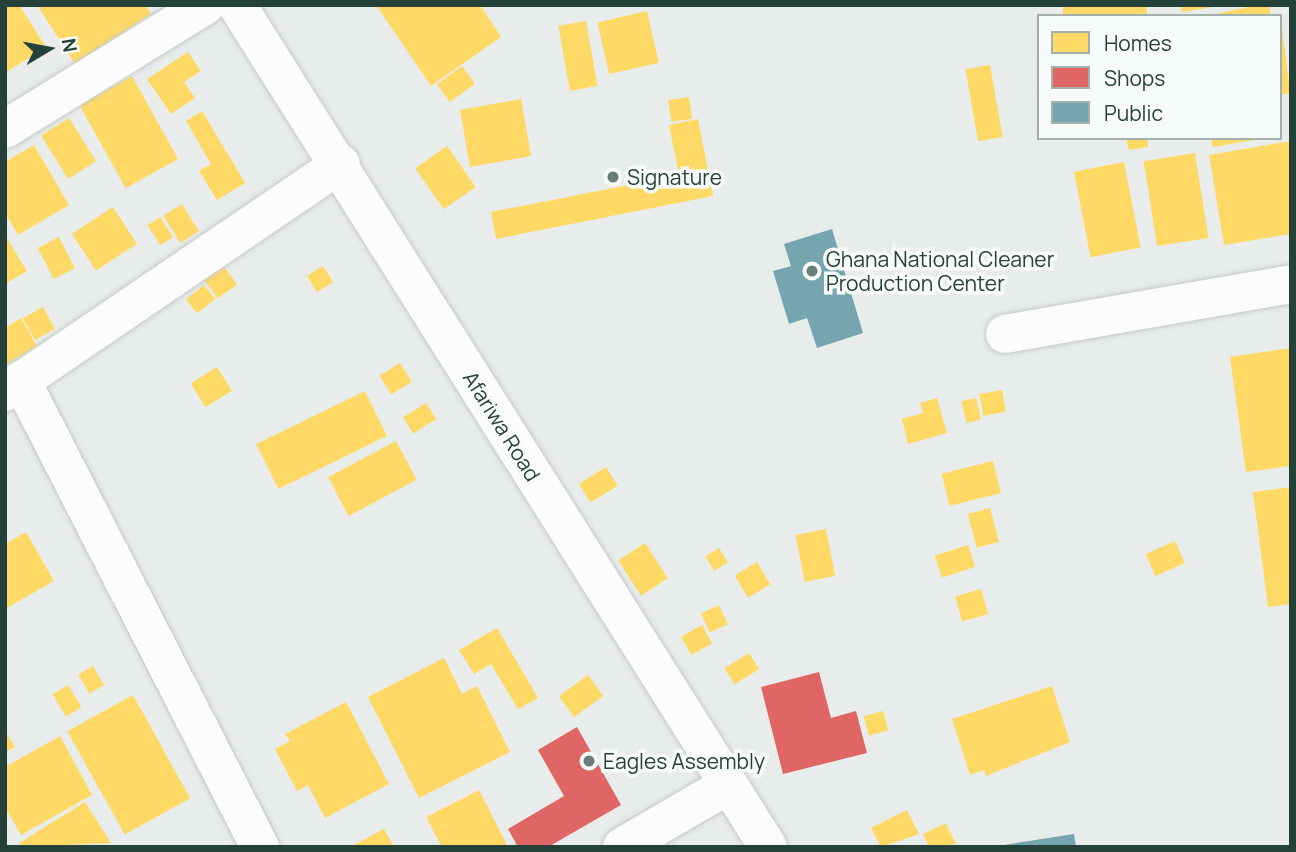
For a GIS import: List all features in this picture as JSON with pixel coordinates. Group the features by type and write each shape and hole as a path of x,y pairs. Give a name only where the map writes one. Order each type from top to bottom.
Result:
{"street":[{"path":"5,129 206,5"},
{"name":"Afariwa Road","path":"237,5 341,164 768,847"},
{"path":"260,847 13,386 341,164"},
{"path":"1004,334 1291,284"},
{"path":"622,847 728,785"}],"building: Homes":[{"path":"5,5 19,5 46,47 5,73"},
{"path":"37,5 145,5 151,14 75,64"},
{"path":"376,5 480,5 501,37 431,86"},
{"path":"1063,5 1147,5 1147,14 1063,14"},
{"path":"1181,5 1213,5 1213,7 1182,12"},
{"path":"1269,5 1271,14 1215,14"},
{"path":"647,11 659,63 609,74 597,22"},
{"path":"586,21 597,86 570,91 558,26"},
{"path":"1282,27 1290,93 1282,95"},
{"path":"188,52 201,71 184,82 195,98 171,114 147,79"},
{"path":"990,65 1003,137 978,141 965,69"},
{"path":"462,66 475,84 450,102 437,84"},
{"path":"132,76 178,159 126,188 80,105"},
{"path":"689,97 692,119 671,122 668,100"},
{"path":"521,99 531,156 470,167 460,110"},
{"path":"202,111 245,183 217,200 199,171 211,164 186,121"},
{"path":"69,118 96,161 68,179 41,135"},
{"path":"698,119 713,196 496,239 491,212 679,175 669,125"},
{"path":"1126,140 1147,140 1148,147 1129,150"},
{"path":"1211,140 1255,140 1212,147"},
{"path":"1291,141 1291,234 1224,245 1209,155"},
{"path":"34,145 69,205 18,235 5,213 5,162"},
{"path":"447,146 476,187 444,209 415,168"},
{"path":"1195,153 1208,238 1157,246 1144,161"},
{"path":"1124,162 1141,247 1091,257 1074,172"},
{"path":"182,204 199,231 180,243 163,216"},
{"path":"113,207 137,244 96,271 72,234"},
{"path":"160,217 173,237 160,245 147,225"},
{"path":"5,235 27,271 5,284"},
{"path":"59,237 75,268 54,279 38,248"},
{"path":"223,265 237,284 218,299 204,279"},
{"path":"323,266 333,282 317,292 307,276"},
{"path":"204,285 215,299 197,313 186,299"},
{"path":"43,307 55,329 35,340 23,318"},
{"path":"21,318 37,346 5,365 5,328"},
{"path":"1291,348 1291,466 1246,472 1230,357"},
{"path":"400,363 412,382 391,394 380,376"},
{"path":"217,367 232,391 206,407 191,383"},
{"path":"1002,390 1006,412 983,416 979,394"},
{"path":"365,391 387,436 278,489 256,444"},
{"path":"937,398 947,433 908,444 902,419 923,413 920,403"},
{"path":"976,398 981,419 966,423 961,401"},
{"path":"426,403 436,419 413,433 403,417"},
{"path":"396,441 417,480 349,516 328,477"},
{"path":"993,461 1001,493 950,506 942,474"},
{"path":"606,467 618,486 591,503 579,484"},
{"path":"1291,487 1291,604 1268,607 1253,492"},
{"path":"990,508 999,542 977,548 968,514"},
{"path":"826,529 835,576 805,582 796,535"},
{"path":"26,532 54,581 5,609 5,544"},
{"path":"1175,541 1185,563 1156,576 1146,554"},
{"path":"645,543 668,578 641,596 618,560"},
{"path":"968,545 975,567 942,578 935,556"},
{"path":"719,548 728,563 714,571 705,556"},
{"path":"757,562 770,584 748,598 735,575"},
{"path":"981,589 988,614 962,621 955,596"},
{"path":"719,605 728,624 710,632 701,613"},
{"path":"702,625 712,643 691,655 681,637"},
{"path":"497,628 538,698 518,709 491,664 474,674 459,650"},
{"path":"749,653 759,669 734,684 724,668"},
{"path":"444,658 462,694 477,686 510,752 419,798 368,697"},
{"path":"93,666 104,685 89,694 78,674"},
{"path":"588,675 603,696 574,717 559,696"},
{"path":"68,685 81,707 66,717 53,694"},
{"path":"1052,686 1070,742 986,776 984,770 970,775 952,719"},
{"path":"133,695 190,798 125,835 67,731"},
{"path":"346,702 389,784 325,818 308,785 297,791 275,749 290,741 285,734"},
{"path":"883,711 888,730 869,735 864,716"},
{"path":"5,731 15,747 5,752"},
{"path":"60,736 92,795 21,835 5,807 5,767"},
{"path":"479,790 508,847 442,847 426,817"},
{"path":"85,802 111,843 22,847 19,843"},
{"path":"907,810 919,834 881,847 871,828"},
{"path":"946,823 956,844 929,847 923,834"},
{"path":"384,829 394,847 350,847"}],"building: Shops":[{"path":"819,672 831,718 856,711 867,753 783,774 761,687"},
{"path":"577,727 621,805 548,847 518,847 508,829 564,796 538,750"}],"building: Public":[{"path":"832,229 863,333 817,348 807,318 789,324 773,271 791,266 784,244"},
{"path":"1074,834 1076,847 1004,847 1004,845"}],"place":[{"name":"Signature","path":"613,177"},
{"name":"Ghana National Cleaner Production Center","path":"812,271"},
{"name":"Eagles Assembly","path":"589,761"}]}
